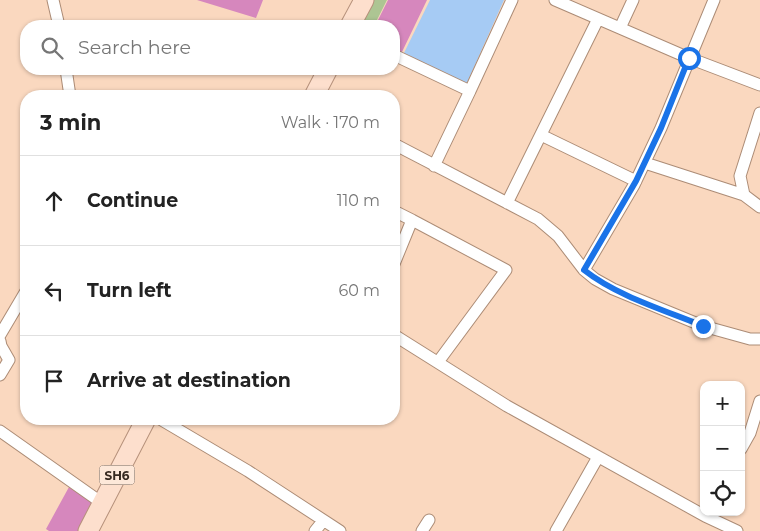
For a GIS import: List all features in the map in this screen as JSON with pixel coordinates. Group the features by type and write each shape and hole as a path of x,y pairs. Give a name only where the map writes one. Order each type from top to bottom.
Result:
{"main road":[{"path":"353,20 364,0"},
{"path":"317,90 325,75"},
{"name":"SH6","path":"88,531 143,425"}],"street":[{"path":"53,0 58,20"},
{"path":"434,166 512,0"},
{"path":"555,0 689,58 760,85"},
{"path":"620,28 633,0"},
{"path":"584,270 645,163 714,0"},
{"path":"507,203 598,19"},
{"path":"400,58 470,91"},
{"path":"67,75 69,90"},
{"path":"744,195 740,176 760,113"},
{"path":"541,135 636,181"},
{"path":"400,147 538,219 558,236 584,270 613,289 703,326 750,339 760,339"},
{"path":"645,163 744,195 760,207"},
{"path":"400,214 506,270 438,362"},
{"path":"400,249 412,220"},
{"path":"0,335 20,301"},
{"path":"400,339 507,406 700,511"},
{"path":"0,341 9,360 0,374"},
{"path":"745,442 750,433 760,401"},
{"path":"170,425 248,471 340,531"},
{"path":"0,431 102,503"},
{"path":"556,531 598,457"},
{"path":"710,516 737,531"},
{"path":"422,531 429,520"},
{"path":"315,531 323,521"}],"green space":[{"path":"368,0 387,0 377,20 358,20"}],"water":[{"path":"430,0 504,0 466,85 403,55"}],"building":[{"path":"197,0 263,0 256,18"},
{"path":"388,0 427,0 401,54 400,20 378,20"},
{"path":"69,487 95,504 81,531 49,531 46,529"}],"route":[{"path":"689,58 661,128 636,181 584,270 613,289 703,326"}]}
